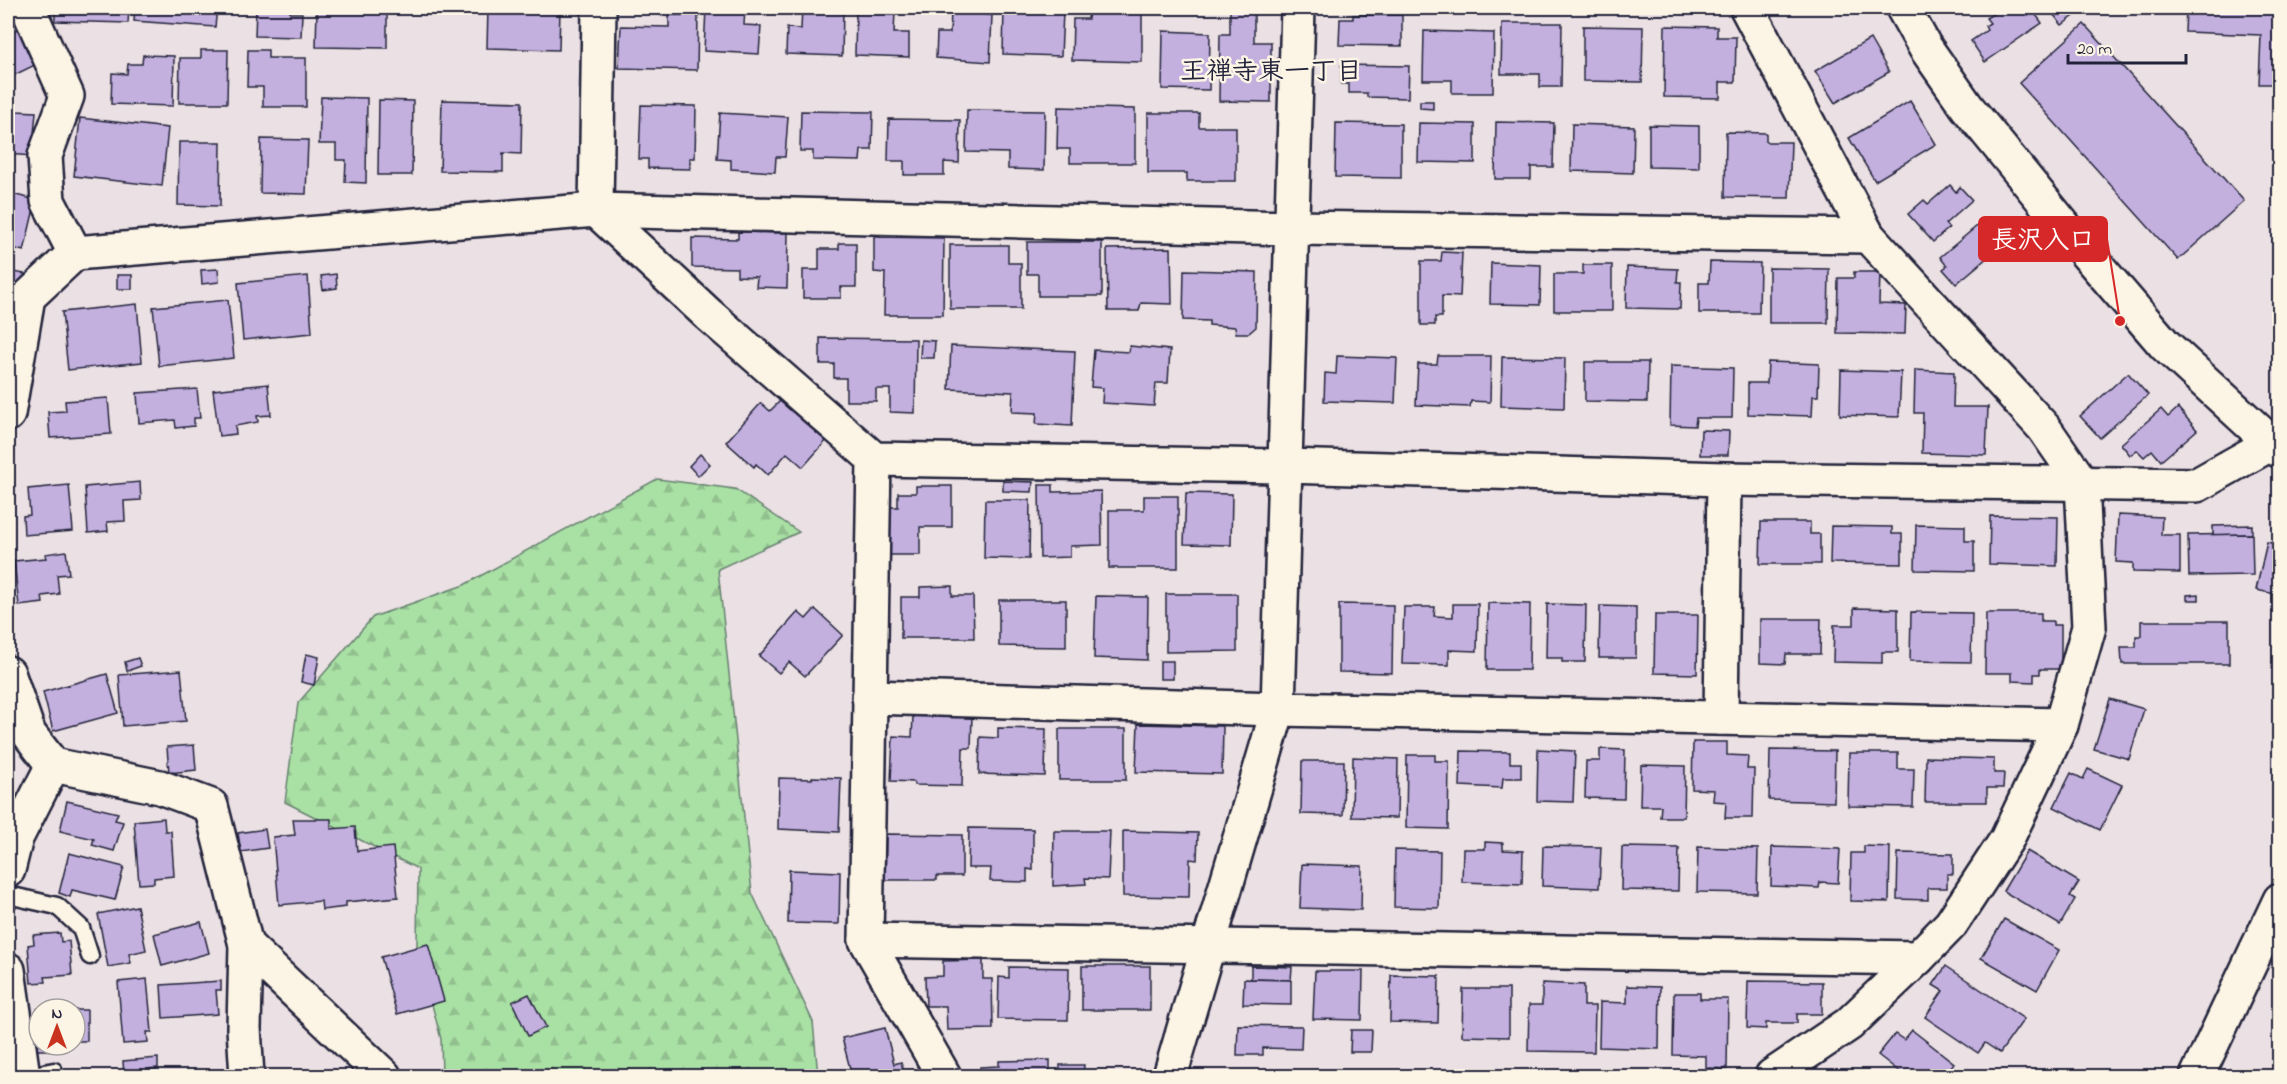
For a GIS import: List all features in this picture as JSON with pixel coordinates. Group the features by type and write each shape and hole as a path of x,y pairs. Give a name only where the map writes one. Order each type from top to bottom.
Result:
{"street":[{"path":"28,8 68,96 45,156 48,201 75,253"},
{"path":"599,8 596,210 708,315 874,459 1285,466 1724,479 2197,485 2276,446 2166,345 2086,253 1967,107 1925,47 1903,8"},
{"path":"1170,1077 1278,708 1298,8"},
{"path":"1747,8 1868,236 2044,428 2082,483 2089,627 2061,725 2007,839 1951,924 1849,1024 1772,1077"},
{"path":"8,414 28,297 75,253 596,210 1291,228 1868,236"},
{"path":"874,459 866,940 944,1077"},
{"path":"1721,718 1724,479"},
{"path":"8,673 29,734 53,765 160,787 211,806 246,945 244,1028 247,1077"},
{"path":"869,697 2061,725"},
{"path":"8,870 16,838 53,765"},
{"path":"2197,1077 2280,900"},
{"path":"866,940 1918,958"},
{"path":"246,945 384,1077"},
{"path":"8,970 23,1077"}],"lane":[{"path":"8,895 57,906 81,928 90,956"},
{"path":"29,1077 54,1071"}],"green space":[{"path":"657,479 735,489 799,532 718,569 752,893 813,1022 818,1076 442,1076 441,1039 417,947 418,869 285,802 298,703 373,617 464,585"}],"building":[{"path":"55,8 129,8 128,23 55,21"},
{"path":"135,8 217,8 215,27 134,21"},
{"path":"256,8 290,8 290,13 302,13 301,37 255,36"},
{"path":"317,8 387,8 387,48 316,47"},
{"path":"488,8 560,8 559,50 487,48"},
{"path":"706,8 745,8 744,25 761,26 759,54 704,51"},
{"path":"802,8 843,10 842,56 786,54 787,28 801,29"},
{"path":"1004,8 1040,8 1040,11 1063,12 1061,56 1003,54"},
{"path":"2003,8 2031,8 2042,23 1985,62 1971,41 1987,30 1985,26 1990,23 1986,18"},
{"path":"2048,8 2085,8 2062,25"},
{"path":"2186,8 2280,8 2280,84 2259,84 2261,35 2185,32"},
{"path":"1089,9 1142,10 1142,62 1072,60 1073,19 1088,19"},
{"path":"856,10 895,11 894,33 909,33 909,57 855,55"},
{"path":"1230,10 1254,10 1254,42 1271,42 1271,102 1219,101 1220,34 1230,34"},
{"path":"951,12 992,15 990,62 936,58 937,33 950,33"},
{"path":"669,15 698,15 697,70 619,68 621,26 669,27"},
{"path":"1353,15 1402,15 1402,46 1339,45 1340,19 1353,19"},
{"path":"1502,23 1562,23 1561,87 1540,87 1540,74 1501,74"},
{"path":"2084,24 2244,201 2178,260 2019,83"},
{"path":"1583,26 1643,27 1642,82 1583,81"},
{"path":"1665,26 1717,27 1717,37 1736,37 1735,82 1720,82 1720,98 1664,97"},
{"path":"19,28 37,64 8,78 8,34"},
{"path":"1163,31 1210,33 1209,90 1162,89"},
{"path":"1424,31 1494,33 1493,93 1452,93 1452,80 1423,80"},
{"path":"1870,39 1889,72 1835,103 1815,71"},
{"path":"201,50 228,50 227,103 179,103 180,58 201,58"},
{"path":"248,50 268,50 268,58 306,58 306,107 263,107 263,87 247,87"},
{"path":"143,55 174,56 173,106 111,104 112,73 127,74 128,64 142,64"},
{"path":"1341,65 1409,66 1408,98 1367,97 1367,93 1349,93 1349,84 1341,84"},
{"path":"321,97 367,98 366,183 345,182 346,160 336,160 336,144 319,144"},
{"path":"379,100 413,101 412,175 378,175"},
{"path":"442,100 522,102 521,154 503,153 503,172 440,171"},
{"path":"1420,101 1433,101 1433,109 1420,108"},
{"path":"1910,101 1936,144 1875,181 1849,138"},
{"path":"8,103 16,104 16,111 36,112 32,156 8,154"},
{"path":"641,105 696,106 695,158 690,158 690,169 648,168 648,159 639,159"},
{"path":"1058,107 1135,109 1135,163 1070,163 1070,149 1057,149"},
{"path":"967,110 1045,111 1044,170 1008,169 1008,153 966,152"},
{"path":"801,111 873,112 872,150 861,150 860,161 813,160 813,151 800,151"},
{"path":"720,113 788,117 785,157 776,157 775,172 731,169 731,160 717,159"},
{"path":"1148,113 1199,113 1199,127 1236,127 1236,181 1187,181 1187,173 1148,173"},
{"path":"80,118 168,128 162,186 74,176"},
{"path":"889,119 960,120 959,163 944,162 944,175 904,175 904,161 888,161"},
{"path":"1496,122 1554,123 1553,167 1531,167 1531,179 1495,179"},
{"path":"1336,123 1401,124 1401,178 1335,177"},
{"path":"1419,123 1475,124 1475,163 1418,162"},
{"path":"1572,124 1634,126 1633,173 1571,171"},
{"path":"1649,125 1699,126 1699,168 1649,167"},
{"path":"1726,132 1766,133 1766,142 1791,142 1789,198 1725,197"},
{"path":"261,139 308,140 306,194 260,193"},
{"path":"179,142 221,142 220,206 178,205"},
{"path":"1950,185 1956,192 1960,187 1972,200 1945,224 1949,228 1933,242 1908,214 1924,200 1928,204"},
{"path":"8,193 36,200 24,251 8,247"},
{"path":"1977,226 1985,235 1994,226 2007,241 1956,284 1943,269 1947,266 1940,257"},
{"path":"738,232 788,233 787,288 756,287 757,277 737,276 737,268 692,267 692,238 738,239"},
{"path":"874,237 944,238 943,315 884,315 885,273 874,272"},
{"path":"1027,242 1102,242 1102,296 1038,296 1038,274 1027,274"},
{"path":"839,243 856,243 856,287 841,287 841,298 803,298 803,270 819,270 819,249 839,249"},
{"path":"950,245 1008,245 1008,263 1021,263 1021,309 950,309"},
{"path":"1171,248 1172,304 1141,303 1139,311 1108,311 1107,249"},
{"path":"1442,252 1462,253 1460,297 1442,296 1442,317 1435,317 1435,325 1421,325 1421,261 1441,261"},
{"path":"1710,262 1760,263 1759,313 1699,313 1699,283 1709,283"},
{"path":"1491,263 1541,265 1540,305 1490,304"},
{"path":"1583,265 1612,265 1612,311 1554,311 1554,274 1583,274"},
{"path":"1627,267 1678,269 1677,282 1681,282 1680,309 1626,308"},
{"path":"1769,268 1829,269 1828,323 1769,323"},
{"path":"218,269 219,282 202,284 201,270"},
{"path":"1184,270 1257,272 1256,327 1249,333 1236,333 1235,327 1209,325 1209,321 1183,320"},
{"path":"8,271 25,274 16,311 8,309"},
{"path":"1854,272 1880,272 1879,304 1906,305 1905,334 1837,333 1838,278 1854,278"},
{"path":"336,274 337,288 323,290 321,276"},
{"path":"117,275 132,275 132,289 117,289"},
{"path":"308,276 312,333 243,340 238,283"},
{"path":"228,300 234,358 159,366 153,307"},
{"path":"137,304 142,362 68,370 62,312"},
{"path":"820,338 916,339 915,413 890,412 890,389 876,389 876,401 846,401 846,378 834,378 834,364 820,364"},
{"path":"921,340 935,341 934,358 920,358"},
{"path":"951,346 1075,351 1072,426 1036,424 1037,413 1012,412 1013,392 949,389"},
{"path":"1130,346 1170,350 1168,383 1156,383 1154,406 1102,403 1103,388 1091,387 1094,350 1129,352"},
{"path":"1337,356 1397,358 1395,403 1324,401 1325,373 1336,374"},
{"path":"1438,356 1491,356 1490,402 1471,401 1470,407 1416,405 1418,364 1437,364"},
{"path":"1502,357 1565,358 1564,408 1501,406"},
{"path":"1585,362 1648,362 1647,402 1585,401"},
{"path":"1768,362 1819,364 1818,396 1813,396 1812,416 1748,414 1748,383 1767,383"},
{"path":"1671,366 1733,368 1732,418 1696,418 1695,426 1670,425"},
{"path":"1841,370 1901,372 1899,417 1840,415"},
{"path":"1915,370 1954,372 1953,407 1988,407 1986,455 1922,453 1923,413 1914,413"},
{"path":"2128,373 2148,395 2100,438 2080,416"},
{"path":"268,384 271,415 257,416 258,422 235,426 236,434 219,436 213,390"},
{"path":"197,389 200,418 194,418 194,426 176,428 175,420 139,423 137,393"},
{"path":"108,398 111,434 50,438 48,412 66,411 65,401"},
{"path":"780,401 826,441 803,467 787,453 768,475 756,464 754,467 726,442 761,403 770,411"},
{"path":"2178,408 2197,430 2161,461 2152,450 2144,457 2137,450 2130,455 2121,444 2161,409 2168,417"},
{"path":"1701,430 1729,431 1728,455 1700,455"},
{"path":"700,454 710,464 698,476 689,466"},
{"path":"1003,481 1033,482 1032,492 1003,491"},
{"path":"140,482 141,500 124,501 125,521 107,522 108,531 88,533 85,487"},
{"path":"69,485 73,531 24,535 23,516 30,515 28,489"},
{"path":"1039,485 1053,485 1053,492 1101,491 1102,545 1070,546 1070,557 1040,558"},
{"path":"916,486 952,486 952,527 920,527 920,555 890,555 890,507 898,507 898,493 916,493"},
{"path":"1186,493 1232,494 1231,545 1184,544"},
{"path":"1144,496 1178,496 1178,568 1109,568 1109,510 1144,510"},
{"path":"985,500 1030,500 1029,559 984,558"},
{"path":"2118,515 2162,517 2161,535 2180,535 2180,573 2133,572 2133,563 2116,562"},
{"path":"1990,516 2058,517 2057,566 1989,564"},
{"path":"1761,522 1810,522 1810,534 1820,534 1820,564 1760,564"},
{"path":"1916,525 1965,526 1965,541 1974,541 1974,571 1915,570"},
{"path":"2252,525 2252,534 2213,535 2213,526"},
{"path":"1831,526 1892,527 1892,534 1902,534 1902,564 1830,563"},
{"path":"2252,534 2253,575 2189,576 2188,535"},
{"path":"2267,542 2280,545 2280,595 2256,590"},
{"path":"66,551 69,574 57,575 59,594 42,596 43,603 19,606 14,561 46,558 45,554"},
{"path":"952,586 952,596 973,596 974,638 901,638 901,597 920,597 920,587"},
{"path":"1166,594 1237,594 1237,651 1166,652"},
{"path":"2199,594 2199,600 2187,600 2187,595"},
{"path":"1096,596 1148,597 1147,660 1094,658"},
{"path":"999,600 1066,600 1066,647 999,646"},
{"path":"1488,603 1530,604 1529,670 1487,670"},
{"path":"1339,604 1393,605 1392,673 1339,672"},
{"path":"1453,604 1478,604 1477,651 1449,650 1449,665 1402,664 1404,607 1435,607 1434,616 1453,617"},
{"path":"1547,604 1586,605 1585,662 1562,662 1562,658 1546,658"},
{"path":"1600,606 1636,607 1636,658 1599,658"},
{"path":"1854,608 1898,609 1898,652 1882,652 1882,663 1833,662 1834,625 1854,625"},
{"path":"815,609 843,635 805,676 789,662 779,673 759,656 798,612 806,619"},
{"path":"1911,612 1972,613 1971,662 1910,661"},
{"path":"1986,613 2041,613 2041,621 2053,621 2053,625 2061,625 2061,669 2040,669 2040,674 2034,674 2034,682 2012,681 2012,673 1985,673"},
{"path":"1655,615 1698,615 1697,674 1654,673"},
{"path":"1760,619 1821,619 1820,654 1786,654 1785,664 1760,663"},
{"path":"2141,621 2229,621 2229,664 2122,664 2121,647 2136,647 2136,636 2141,636"},
{"path":"306,654 319,657 314,685 301,682"},
{"path":"138,658 141,666 127,671 125,662"},
{"path":"1160,661 1173,661 1173,679 1160,679"},
{"path":"181,670 186,721 123,726 119,675"},
{"path":"107,674 118,713 53,731 43,692"},
{"path":"2110,699 2144,709 2129,759 2094,749"},
{"path":"913,716 972,716 971,748 963,748 962,786 914,785 914,782 891,781 893,736 912,737"},
{"path":"1138,724 1223,726 1222,774 1136,772"},
{"path":"998,728 1046,729 1045,776 979,774 980,737 998,738"},
{"path":"1059,729 1126,729 1126,780 1059,780"},
{"path":"1693,742 1727,742 1727,755 1748,756 1747,769 1754,769 1753,818 1725,818 1726,802 1713,801 1714,790 1692,789"},
{"path":"194,745 196,770 169,773 167,747"},
{"path":"1538,749 1575,751 1573,802 1537,801"},
{"path":"1600,749 1625,750 1624,799 1585,798 1586,761 1600,761"},
{"path":"1770,750 1835,751 1834,802 1769,800"},
{"path":"1461,751 1510,752 1510,763 1521,763 1521,778 1503,778 1502,788 1460,786"},
{"path":"1849,753 1898,753 1898,769 1914,769 1913,807 1848,806"},
{"path":"1407,755 1435,755 1435,761 1449,761 1448,829 1406,828"},
{"path":"1353,757 1398,759 1397,818 1352,817"},
{"path":"1926,757 1994,759 1994,773 2004,773 2003,788 1987,788 1987,802 1925,802"},
{"path":"1302,761 1344,761 1343,815 1301,814"},
{"path":"1641,765 1685,766 1684,817 1660,817 1661,806 1640,806"},
{"path":"2088,769 2122,785 2100,830 2054,807 2071,773 2083,779"},
{"path":"812,777 841,778 839,832 778,829 779,778 812,779"},
{"path":"67,801 118,813 115,820 123,822 114,851 92,845 94,839 60,831"},
{"path":"164,818 165,831 171,831 174,876 154,878 154,883 139,884 134,821"},
{"path":"293,819 331,819 331,829 355,827 357,851 393,847 398,897 346,902 346,907 322,910 321,901 279,905 273,837 295,835"},
{"path":"969,828 1033,829 1033,870 1027,869 1027,882 990,881 991,868 968,868"},
{"path":"265,829 268,848 241,852 238,833"},
{"path":"1054,831 1110,831 1108,879 1085,878 1086,884 1053,886"},
{"path":"1123,831 1198,833 1197,860 1190,859 1189,897 1123,896"},
{"path":"886,834 962,835 962,876 937,876 937,880 885,880"},
{"path":"1485,842 1503,843 1503,850 1523,851 1522,884 1462,882 1463,849 1485,849"},
{"path":"1543,846 1601,847 1599,888 1542,886"},
{"path":"1864,846 1890,847 1889,902 1850,901 1851,853 1864,853"},
{"path":"1622,847 1679,848 1678,891 1621,890"},
{"path":"1698,847 1758,849 1757,893 1697,892"},
{"path":"1772,847 1840,849 1838,883 1820,882 1819,888 1771,886"},
{"path":"1395,850 1440,851 1439,908 1394,907"},
{"path":"2027,851 2079,882 2070,896 2075,899 2060,925 2003,891"},
{"path":"69,853 124,867 115,900 72,890 70,897 59,893"},
{"path":"1898,853 1953,854 1953,874 1947,874 1947,888 1928,888 1928,900 1897,899"},
{"path":"1302,864 1362,866 1361,910 1300,908"},
{"path":"789,870 840,872 839,924 788,923"},
{"path":"137,906 146,950 129,954 131,963 108,967 98,914"},
{"path":"2004,919 2059,950 2037,990 1981,958"},
{"path":"201,922 209,953 162,966 154,934"},
{"path":"60,933 61,942 69,941 72,975 45,977 46,982 31,983 28,945 34,944 33,935"},
{"path":"428,944 444,1001 397,1014 381,957"},
{"path":"983,960 983,979 992,979 993,1029 947,1030 946,1006 926,1006 925,977 943,976 943,961"},
{"path":"1082,966 1150,966 1150,1010 1082,1010"},
{"path":"1251,966 1292,967 1291,980 1251,979"},
{"path":"1946,966 2024,1019 2000,1053 1985,1043 1978,1053 1925,1017 1943,991 1933,985"},
{"path":"1009,967 1069,968 1068,1020 998,1019 999,977 1009,978"},
{"path":"1315,971 1363,971 1362,1020 1313,1019"},
{"path":"1391,975 1439,976 1438,1023 1390,1022"},
{"path":"147,979 152,1032 147,1032 148,1042 123,1044 118,982"},
{"path":"1244,979 1291,980 1291,1005 1243,1004"},
{"path":"221,981 221,990 216,990 218,1014 163,1018 161,985"},
{"path":"1748,981 1822,982 1822,1014 1797,1014 1797,1023 1766,1023 1766,1029 1747,1028"},
{"path":"1542,983 1584,985 1584,1006 1595,1006 1594,1052 1528,1051 1529,1005 1542,1005"},
{"path":"1627,986 1660,987 1659,1049 1599,1047 1600,1002 1627,1003"},
{"path":"1463,989 1509,989 1509,1037 1462,1036"},
{"path":"1674,993 1700,993 1700,999 1728,999 1727,1069 1706,1068 1706,1056 1673,1055"},
{"path":"529,994 546,1027 528,1036 512,1002"},
{"path":"1238,1025 1302,1026 1301,1049 1263,1048 1263,1055 1237,1055"},
{"path":"885,1028 894,1064 901,1062 905,1076 852,1076 842,1038"},
{"path":"1351,1030 1372,1030 1371,1052 1350,1052"},
{"path":"1912,1030 1954,1063 1944,1076 1905,1076 1878,1055 1895,1034 1904,1040"},
{"path":"158,1058 158,1068 150,1069 151,1076 124,1076 123,1061"},
{"path":"1050,1060 1050,1076 980,1076 980,1067 999,1066 999,1061"},
{"path":"1060,1065 1084,1065 1083,1076 1060,1076"}],"place":[{"name":"長沢入口","path":"2120,321"}],"district":[{"name":"王禅寺東一丁目","path":"1271,70"}]}
